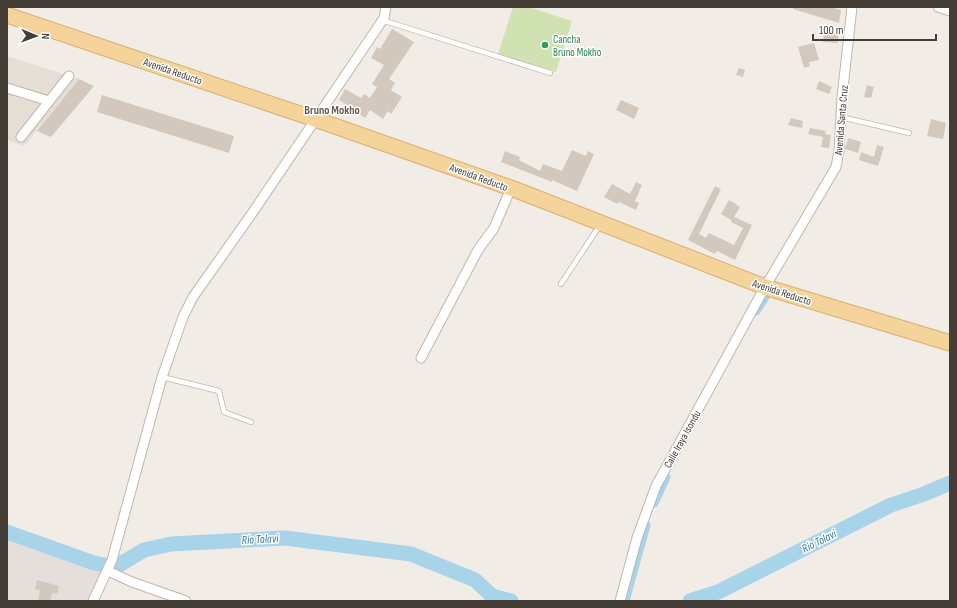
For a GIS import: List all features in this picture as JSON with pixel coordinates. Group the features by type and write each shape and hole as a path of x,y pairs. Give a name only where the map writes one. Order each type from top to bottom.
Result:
{"main road":[{"name":"Avenida Reducto","path":"7,15 316,119 511,188 765,287 950,343"}],"street":[{"path":"93,601 112,560 162,377 183,317 193,297 253,212 382,20 386,7"},
{"name":"Avenida Santa Cruz","path":"765,287 836,167 839,151 852,7"},
{"path":"938,7 950,11"},
{"path":"21,137 69,76"},
{"path":"7,88 49,102"},
{"path":"421,358 478,250 494,228 511,188"},
{"name":"Calle Iraya Isondu","path":"620,601 637,538 656,486 765,287"},
{"path":"108,570 132,582 186,601"}],"lane":[{"path":"382,20 550,73"},
{"path":"841,117 909,133"},
{"path":"561,284 601,224"},
{"path":"162,377 219,391 224,412 251,422"}],"shaded area":[{"path":"7,56 79,79 24,146 7,140"},
{"path":"7,538 105,571 89,601 7,601"}],"green space":[{"path":"513,7 529,7 572,21 556,72 498,54"}],"building":[{"path":"793,7 830,7 841,10 839,23 793,9"},
{"path":"392,29 414,42 389,79 395,83 391,90 402,97 391,114 388,111 383,119 370,110 365,118 339,100 345,89 361,98 364,94 370,98 377,87 372,84 384,65 371,58 377,47 380,49"},
{"path":"824,33 838,33 838,43 823,42"},
{"path":"814,43 819,60 809,62 810,66 804,68 798,47"},
{"path":"739,68 745,70 743,77 736,75"},
{"path":"79,79 94,86 51,137 37,131"},
{"path":"819,81 832,87 829,94 816,89"},
{"path":"867,85 874,87 871,98 864,97"},
{"path":"102,95 234,136 229,153 97,112"},
{"path":"621,100 639,108 634,119 616,110"},
{"path":"791,118 803,121 802,128 788,125"},
{"path":"931,119 946,123 943,139 927,136"},
{"path":"810,128 826,131 825,134 831,135 829,148 821,147 823,137 808,134"},
{"path":"848,138 861,142 858,153 845,149"},
{"path":"877,145 884,147 878,166 859,160 861,152 874,157"},
{"path":"572,150 586,156 588,151 594,154 577,191 552,180 552,182 501,162 505,151 520,157 519,160 540,171 543,164 562,171"},
{"path":"636,182 642,185 635,201 639,203 636,210 619,202 617,204 604,197 612,184 630,194"},
{"path":"715,186 721,189 699,234 706,238 709,233 734,245 743,228 731,222 731,220 721,214 729,200 740,207 734,217 752,225 735,260 717,251 715,254 688,240"},
{"path":"37,580 59,586 57,594 52,593 50,601 38,601 40,590 35,589"}],"waterway":[{"path":"756,311 766,295"},
{"path":"654,503 666,477"},
{"name":"Río Tolavi","path":"690,601 718,592 891,505 924,494 950,483"},
{"path":"625,601 646,525"},
{"name":"Río Tolavi","path":"7,532 94,563 110,566 119,565 144,550 171,544 285,538 411,554 475,580 492,596 511,601"}],"place":[{"name":"Cancha Bruno Mokho","path":"545,45"}],"district":[{"name":"Bruno Mokho","path":"332,110"}]}
